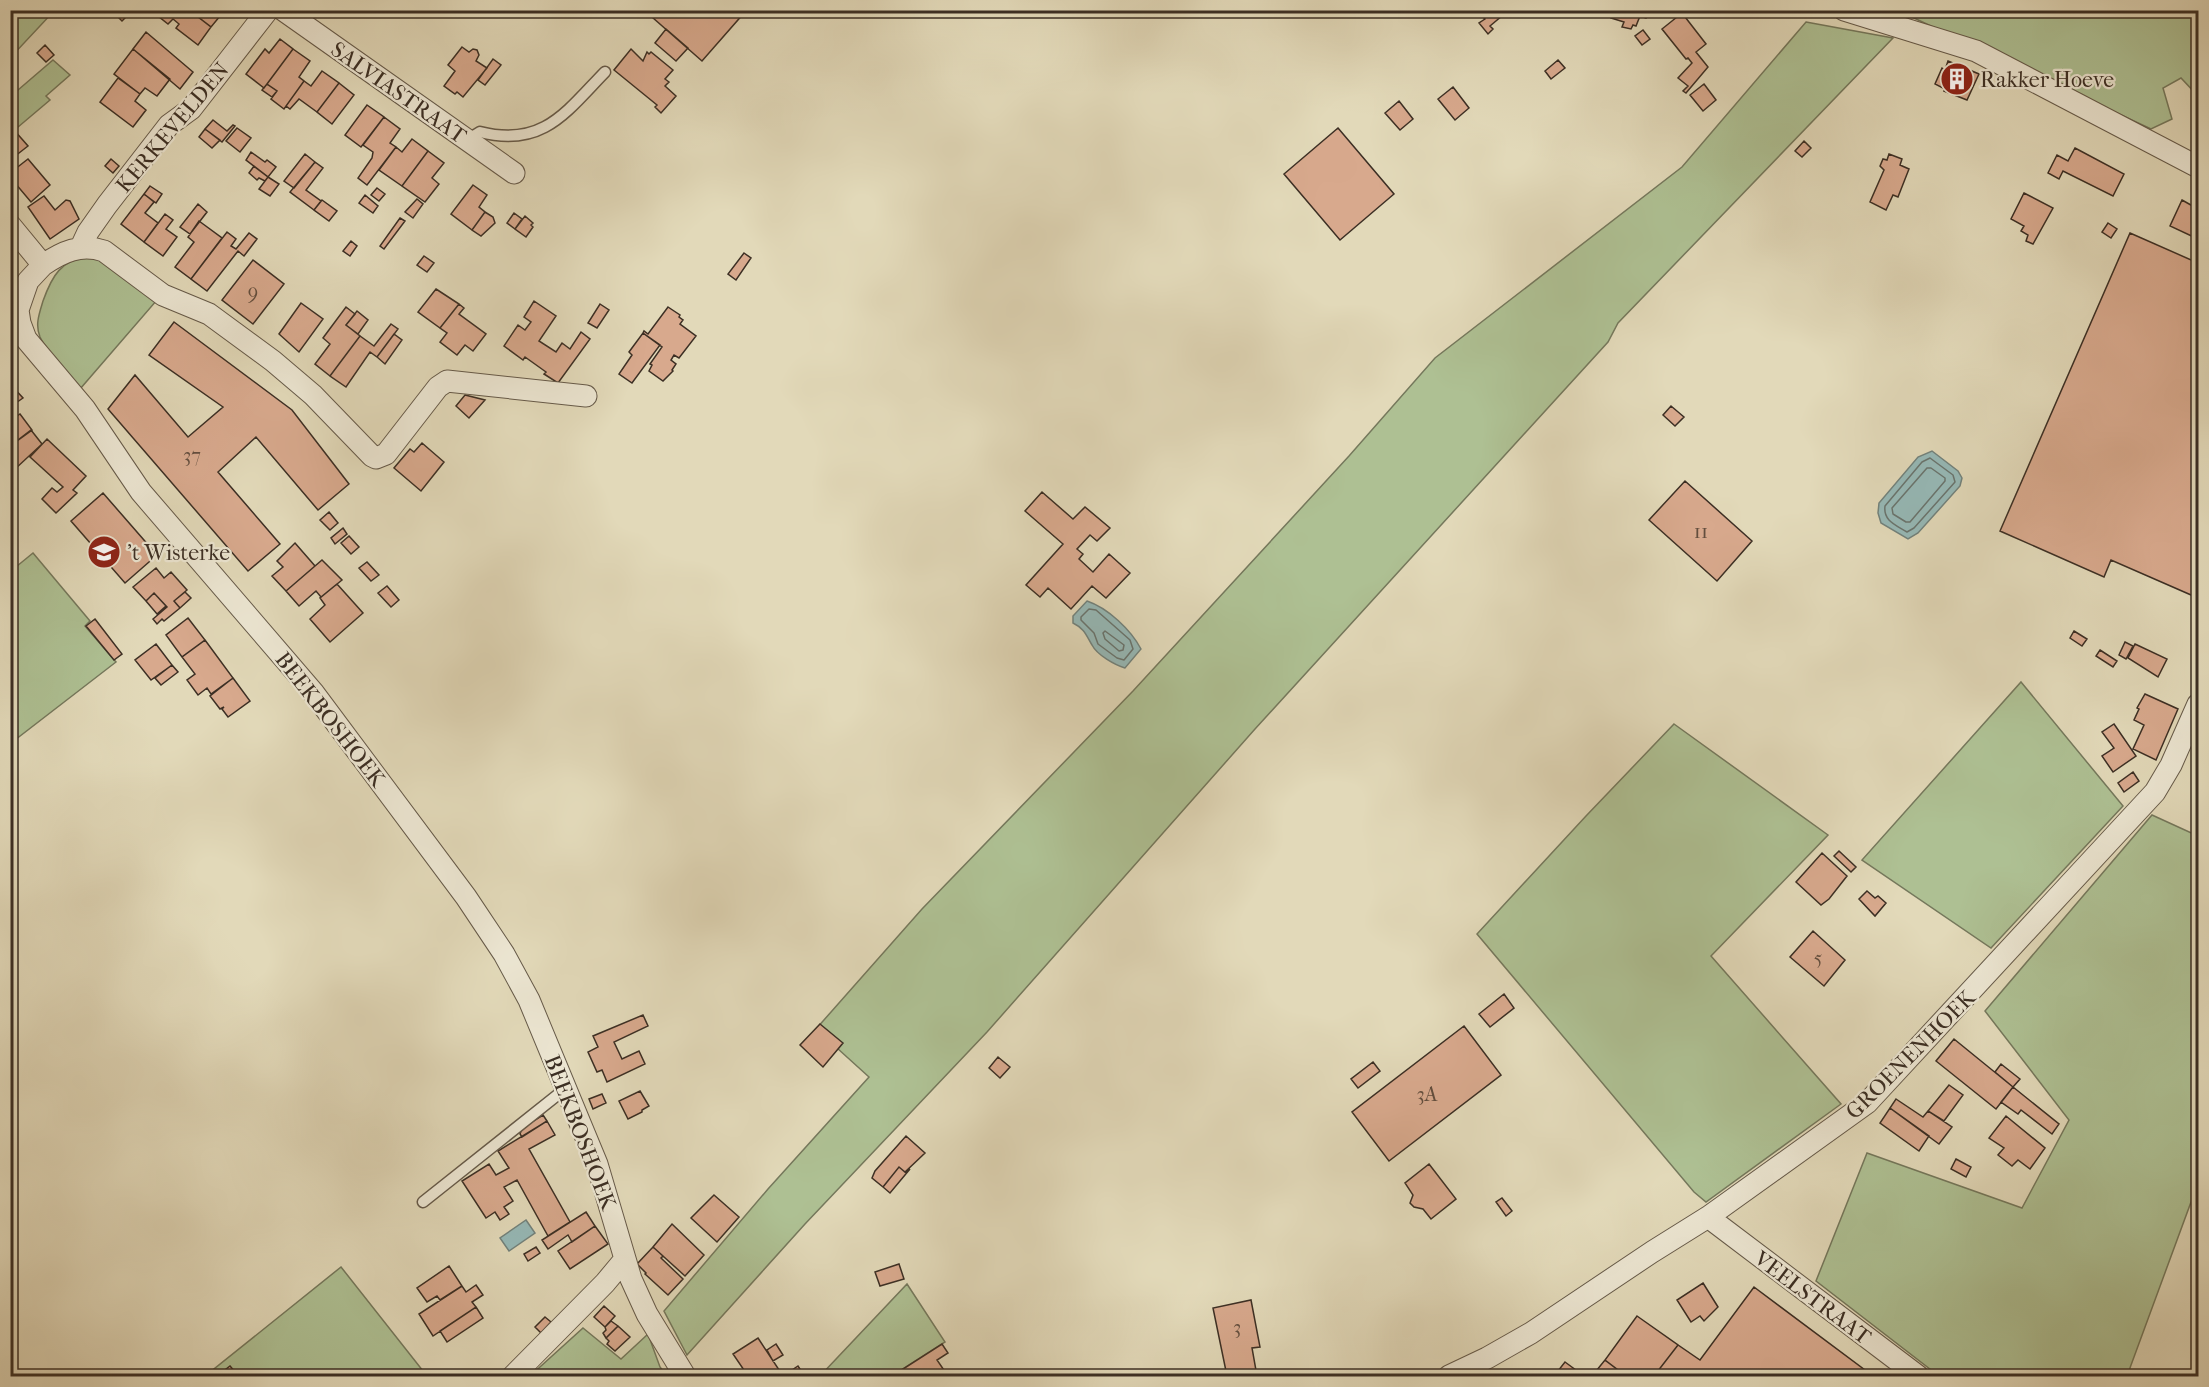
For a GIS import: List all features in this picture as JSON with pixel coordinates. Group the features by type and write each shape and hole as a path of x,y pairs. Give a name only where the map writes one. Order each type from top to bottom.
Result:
{"street":[{"name":"KERKEVELDEN","path":"81,247 88,232 107,205 169,125 191,109 268,10"},
{"name":"SALVIASTRAAT","path":"283,10 514,173"},
{"path":"1844,10 1976,51 2199,167"},
{"path":"10,225 43,265 55,256 81,247 92,247 104,251 163,295 209,314 314,394 376,458 386,454 438,387 447,381 586,396"},
{"name":"BEEKBOSHOEK","path":"43,265 28,281 18,310 26,339 85,409 141,492 314,692 466,897 504,954 529,1000 603,1181 631,1280 647,1314 686,1377"},
{"name":"GROENENHOEK","path":"1449,1377 1531,1333 1708,1217 1867,1103 2155,792 2171,765 2199,704"},
{"name":"VEELSTRAAT","path":"1708,1217 1918,1377"},
{"path":"513,1377 605,1283 625,1259"}],"lane":[{"path":"467,140 480,132 506,137 536,132 558,119 605,72"},
{"path":"423,1202 565,1089"}],"green space":[{"path":"10,11 54,11 11,57"},
{"path":"1899,11 2198,11 2198,96 2181,78 2163,88 2172,119 2151,129"},
{"path":"1806,22 1893,38 1618,323 1608,342 1255,729 987,1032 805,1224 687,1355 664,1311 768,1189 869,1077 816,1029 922,909 1133,691 1349,456 1435,358 1682,167"},
{"path":"53,60 70,75 46,96 50,100 11,133 11,96"},
{"path":"90,257 101,260 157,300 80,389 43,342 38,324 46,292 59,270 72,261"},
{"path":"33,553 90,621 85,626 116,662 11,743 11,571"},
{"path":"2021,682 2123,806 1991,948 1862,860"},
{"path":"1674,724 1828,835 1711,956 1841,1104 1706,1202 1694,1192 1477,934"},
{"path":"2152,815 2198,836 2198,1183 2127,1376 1939,1376 1816,1281 1867,1153 2022,1208 2069,1120 1985,1011"},
{"path":"341,1267 427,1376 214,1376 209,1373"},
{"path":"907,1284 945,1342 892,1376 820,1376"},
{"path":"583,1328 621,1359 648,1334 660,1367 667,1376 530,1376"}],"water":[{"path":"1932,451 1958,471 1962,478 1960,486 1918,533 1908,539 1881,523 1878,513 1879,503 1918,457"},
{"path":"1087,601 1118,620 1141,649 1125,668 1102,656 1094,649 1083,630 1073,623 1073,616"},
{"path":"526,1220 535,1233 509,1251 500,1238"}],"building":[{"path":"111,10 133,10 122,21"},
{"path":"162,10 189,10 211,27 198,45 176,28 179,24 173,19 168,24 158,16"},
{"path":"189,10 225,10 211,27"},
{"path":"644,10 740,10 744,13 702,61"},
{"path":"1489,10 1509,10 1490,26 1493,29 1488,34 1479,23 1485,19 1482,16"},
{"path":"1614,10 1649,10 1646,18 1640,16 1636,26 1633,25 1631,29 1622,27 1624,22 1611,18"},
{"path":"1682,13 1706,44 1696,52 1708,67 1686,93 1683,91 1688,86 1678,78 1692,63 1688,58 1686,59 1662,29"},
{"path":"666,29 688,48 676,61 655,43"},
{"path":"1643,30 1650,39 1642,45 1635,36"},
{"path":"146,32 193,72 180,89 133,49"},
{"path":"280,39 293,49 264,88 246,74 265,49 269,53"},
{"path":"45,45 54,55 46,62 37,53"},
{"path":"462,47 469,52 473,49 477,50 479,55 476,61 487,68 463,97 444,86 455,71 448,65"},
{"path":"133,49 170,79 157,96 145,88 140,94 114,74"},
{"path":"293,49 310,61 299,77 304,81 284,109 271,99 277,91 267,84"},
{"path":"631,49 643,61 647,52 649,54 651,52 673,70 665,79 669,82 665,86 676,96 661,113 655,107 657,105 614,70"},
{"path":"493,59 501,65 485,85 478,80"},
{"path":"1558,60 1565,68 1551,79 1545,71"},
{"name":"Rakker Hoeve","path":"1948,61 1979,74 1967,100 1944,91 1945,89 1935,84 1942,68 1945,70"},
{"path":"322,71 339,83 317,112 299,99 290,109 286,106 304,81 311,86"},
{"path":"118,78 140,94 135,101 146,110 133,127 100,102"},
{"path":"339,83 354,95 332,124 317,112"},
{"path":"267,84 277,91 272,97 262,90"},
{"path":"1704,84 1716,100 1703,111 1690,95"},
{"path":"1453,87 1469,108 1455,120 1438,99"},
{"path":"1399,101 1413,119 1400,130 1385,113"},
{"path":"367,105 384,117 361,147 345,135"},
{"path":"384,117 400,129 390,143 396,147 367,185 358,178 372,158 373,152 363,145"},
{"path":"213,120 227,131 233,125 235,126 222,142 205,129"},
{"path":"237,128 251,138 240,152 226,141"},
{"path":"1338,128 1394,194 1340,240 1284,174"},
{"path":"205,129 220,140 212,148 199,137"},
{"path":"14,130 28,146 10,160 10,133"},
{"path":"412,139 428,151 402,186 379,170 396,147 402,152"},
{"path":"1804,141 1811,148 1802,157 1795,151"},
{"path":"2075,148 2124,174 2113,196 2063,171 2059,179 2048,173 2057,155 2068,161"},
{"path":"428,151 444,163 432,178 439,184 425,202 402,186"},
{"path":"251,152 276,167 268,177 246,160"},
{"path":"305,154 315,162 294,188 284,181"},
{"path":"1889,154 1902,159 1900,165 1909,169 1898,197 1893,195 1886,210 1870,202 1884,170 1880,166 1883,159 1887,160"},
{"path":"28,159 50,185 31,202 15,183 10,187 10,173"},
{"path":"111,159 119,166 113,173 105,166"},
{"path":"315,162 323,168 306,190 321,201 314,210 290,192"},
{"path":"254,166 268,177 265,181 259,178 257,180 249,173"},
{"path":"268,177 279,184 270,196 259,189"},
{"path":"473,185 487,195 479,207 485,212 472,230 451,214"},
{"path":"150,186 162,194 156,203 144,194"},
{"path":"377,188 385,194 379,201 371,195"},
{"path":"2024,193 2053,208 2033,244 2026,241 2028,235 2021,231 2024,226 2011,219"},
{"path":"144,194 154,202 145,213 158,223 144,242 121,224"},
{"path":"365,195 378,206 373,213 359,203"},
{"path":"44,196 55,210 66,200 70,201 79,219 50,239 28,207"},
{"path":"417,199 423,204 413,218 405,212"},
{"path":"322,200 337,211 329,221 314,210"},
{"path":"2182,200 2198,209 2198,239 2170,226"},
{"path":"198,204 207,212 190,234 180,227"},
{"path":"485,212 493,217 495,223 481,236 472,230"},
{"path":"514,213 522,219 515,229 507,223"},
{"path":"165,214 173,220 166,229 177,237 163,256 144,242"},
{"path":"525,216 533,223 526,237 515,229"},
{"path":"400,218 405,221 384,249 380,246"},
{"path":"199,221 222,238 191,279 175,267 194,242 188,237"},
{"path":"2108,223 2117,229 2111,238 2102,232"},
{"path":"227,232 236,239 231,246 236,249 249,233 257,239 244,256 238,251 207,291 191,279"},
{"path":"2130,233 2198,263 2198,598 2111,560 2104,577 2000,531"},
{"path":"351,241 357,246 350,256 343,251"},
{"path":"744,253 751,258 736,280 728,274"},
{"path":"424,256 434,263 427,272 417,265"},
{"path":"253,260 284,284 253,324 222,300"},
{"path":"436,289 459,304 440,328 418,312"},
{"path":"534,301 556,316 539,341 556,352 562,343 570,349 581,332 590,339 558,383 525,357 523,360 504,346 518,325 525,330 531,322 524,317"},
{"path":"301,303 323,319 299,352 279,334"},
{"path":"459,304 464,308 459,314 486,334 473,351 465,345 457,355 440,342 447,333 440,328"},
{"path":"600,304 609,310 597,328 588,323"},
{"path":"346,307 355,314 346,325 360,336 330,376 315,364 330,344 323,338"},
{"path":"668,307 680,315 679,317 683,320 680,324 696,336 679,358 674,355 671,360 676,364 673,371 663,381 649,371 652,365 650,364 662,347 643,333 644,331 648,334"},
{"path":"357,311 368,320 358,334 346,325"},
{"path":"174,322 292,410 349,484 318,510 256,437 218,472 280,544 248,571 108,409 135,375 188,437 223,407 149,355"},
{"path":"391,324 398,329 377,357 370,352 346,387 330,376 360,336 374,346"},
{"path":"643,333 660,345 632,383 619,374 632,355 629,352"},
{"path":"394,334 402,340 385,364 377,357"},
{"path":"10,384 23,398 10,407"},
{"path":"465,395 485,400 469,418 456,406"},
{"path":"1671,406 1684,417 1675,426 1663,415"},
{"path":"20,414 32,430 10,446 10,421"},
{"path":"31,430 42,444 14,470 10,465 10,446"},
{"path":"47,439 86,476 73,490 77,493 56,513 42,499 52,488 57,492 63,487 30,457"},
{"path":"422,443 444,462 421,491 394,468 410,449 414,452"},
{"path":"1685,481 1752,541 1717,581 1649,520"},
{"path":"1042,492 1073,519 1085,507 1110,528 1097,541 1090,535 1077,549 1083,554 1079,559 1093,572 1109,554 1130,573 1106,598 1092,586 1071,609 1048,588 1040,597 1026,585 1063,544 1025,511"},
{"path":"103,493 157,555 125,583 71,521"},
{"path":"329,512 338,523 330,530 320,520"},
{"path":"343,528 347,534 335,544 331,538"},
{"path":"349,536 359,547 351,554 341,543"},
{"path":"295,543 315,566 286,591 272,576 283,567 277,561"},
{"path":"322,560 342,580 321,597 316,591 299,606 286,591"},
{"path":"367,562 379,575 371,581 359,568"},
{"path":"156,568 164,578 171,572 187,590 174,601 180,608 157,624 153,619 167,607 154,593 146,601 133,587"},
{"path":"337,584 363,613 330,642 310,619 325,605 320,598"},
{"path":"387,586 399,600 391,607 378,593"},
{"path":"185,592 191,598 180,608 174,601"},
{"path":"154,593 166,606 157,614 146,601"},
{"path":"188,618 205,640 182,657 166,635"},
{"path":"95,619 122,654 114,660 86,626"},
{"path":"2074,631 2087,639 2082,646 2070,638"},
{"path":"205,640 233,678 211,694 207,688 198,695 187,680 195,674 182,657"},
{"path":"2125,642 2133,646 2126,659 2119,655"},
{"path":"156,644 172,665 151,680 135,660"},
{"path":"2135,644 2167,659 2158,677 2128,658"},
{"path":"2100,650 2117,661 2113,667 2096,656"},
{"path":"172,665 178,672 161,685 155,678"},
{"path":"233,678 250,701 228,717 222,709 224,707 220,709 210,696"},
{"path":"2145,694 2178,709 2156,760 2133,749 2144,725 2134,720 2139,709 2137,708"},
{"path":"2114,724 2136,756 2113,772 2102,756 2114,748 2102,732"},
{"path":"2133,772 2139,781 2124,792 2118,783"},
{"path":"1839,851 1856,867 1851,872 1834,856"},
{"path":"1822,853 1847,876 1829,899 1821,905 1796,882"},
{"path":"1867,891 1886,903 1875,916 1859,899"},
{"path":"1813,931 1845,960 1824,986 1790,957"},
{"path":"1504,994 1514,1008 1490,1027 1479,1014"},
{"path":"643,1015 648,1026 614,1042 622,1059 639,1051 645,1064 607,1082 602,1070 597,1072 588,1052 598,1047 593,1036"},
{"path":"820,1024 843,1043 823,1067 800,1045"},
{"path":"1464,1026 1501,1075 1389,1161 1352,1112"},
{"path":"1954,1039 2013,1087 1996,1109 1936,1061"},
{"path":"998,1057 1010,1067 1000,1078 989,1068"},
{"path":"1373,1062 1380,1071 1358,1088 1351,1079"},
{"path":"2001,1064 2020,1079 2013,1087 1995,1072"},
{"path":"1949,1085 1963,1095 1944,1121 1928,1111"},
{"path":"2013,1087 2059,1124 2052,1134 2021,1110 2018,1114 2001,1102"},
{"path":"640,1091 649,1106 628,1119 619,1101"},
{"path":"602,1094 606,1103 593,1109 589,1099"},
{"path":"1896,1099 1923,1117 1928,1111 1952,1127 1939,1144 1890,1108"},
{"path":"1890,1108 1929,1136 1919,1151 1880,1123"},
{"path":"543,1115 547,1121 522,1137 520,1134 522,1128"},
{"path":"2006,1116 2045,1148 2030,1169 2018,1160 2012,1166 1998,1155 2004,1148 1989,1138"},
{"path":"547,1121 555,1135 529,1149 570,1222 548,1236 517,1180 504,1187 513,1201 504,1207 509,1214 500,1220 495,1212 486,1218 462,1181 489,1164 496,1175 509,1168 498,1151"},
{"path":"906,1136 925,1153 905,1172 899,1167 883,1187 872,1178 875,1171"},
{"path":"1956,1159 1971,1167 1966,1177 1951,1169"},
{"path":"1429,1164 1456,1199 1431,1219 1423,1209 1414,1207 1410,1203 1413,1195 1405,1183"},
{"path":"899,1167 905,1172 910,1169 890,1193 883,1187"},
{"path":"714,1195 739,1217 717,1242 691,1218"},
{"path":"1502,1198 1512,1211 1506,1216 1496,1202"},
{"path":"586,1212 595,1226 572,1242 568,1235 548,1249 542,1240"},
{"path":"672,1224 704,1255 685,1276 653,1247"},
{"path":"595,1226 608,1244 570,1269 558,1251"},
{"path":"536,1247 540,1253 528,1261 524,1254"},
{"path":"653,1247 683,1279 668,1295 637,1264"},
{"path":"899,1264 904,1279 880,1286 875,1272"},
{"path":"449,1266 462,1286 440,1300 437,1296 427,1302 417,1288"},
{"path":"1703,1283 1718,1307 1704,1321 1700,1316 1691,1322 1677,1300"},
{"path":"476,1285 483,1295 472,1302 476,1307 433,1336 419,1314 462,1286 466,1292"},
{"path":"1754,1287 1873,1376 1654,1376 1678,1345 1700,1360"},
{"path":"1251,1300 1260,1347 1252,1348 1257,1376 1227,1376 1213,1308"},
{"path":"604,1306 615,1316 605,1327 594,1317"},
{"path":"476,1307 483,1318 447,1342 440,1331"},
{"path":"1637,1316 1678,1345 1654,1376 1626,1376 1605,1360"},
{"path":"545,1317 551,1322 541,1333 535,1327"},
{"path":"611,1321 618,1326 606,1338 603,1333"},
{"path":"618,1326 630,1337 615,1351 607,1344 609,1341 606,1338"},
{"path":"758,1338 783,1376 748,1376 733,1354"},
{"path":"776,1344 783,1355 773,1361 767,1350"},
{"path":"942,1344 948,1353 937,1360 948,1376 892,1376"},
{"path":"1605,1360 1626,1376 1592,1376"},
{"path":"1565,1362 1584,1376 1554,1376"},
{"path":"230,1366 236,1373 232,1376 217,1376"},
{"path":"798,1366 804,1375 802,1376 783,1376"}],"place":[{"name":"Rakker Hoeve","path":"1957,79"},
{"name":"'t Wisterke","path":"104,552"}]}
